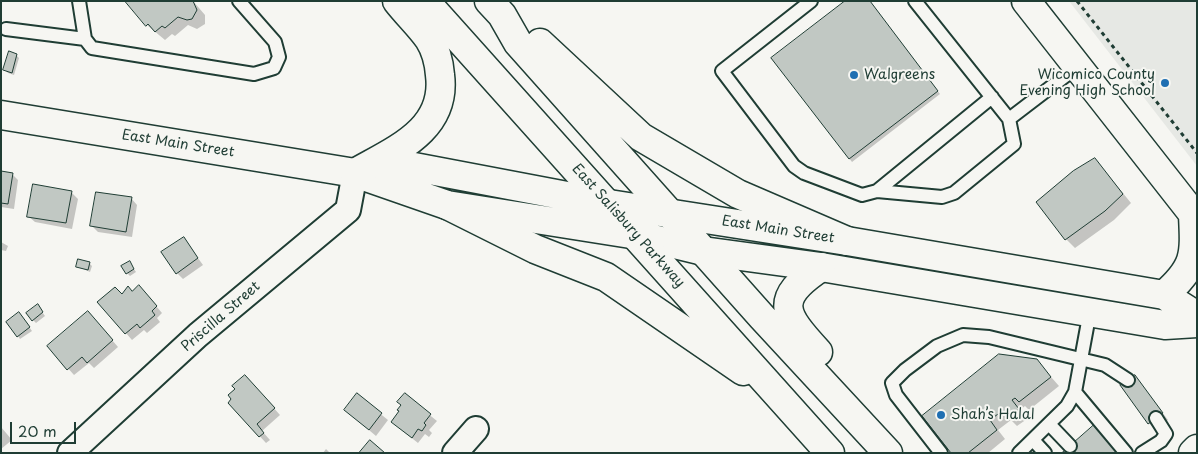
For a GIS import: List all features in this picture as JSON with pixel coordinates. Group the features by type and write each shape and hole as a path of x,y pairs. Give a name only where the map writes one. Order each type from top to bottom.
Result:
{"main road":[{"path":"355,173 412,138 429,124 439,106 441,83 439,59 429,39 397,1"},
{"name":"East Salisbury Parkway","path":"425,1 638,236 779,398 830,453"},
{"path":"1026,1 1195,217 1195,249 1190,265 1184,278 1164,295"},
{"path":"496,8 518,43 670,214 888,453"},
{"path":"496,8 530,32 641,136 738,194 847,241"},
{"name":"East Main Street","path":"1,115 355,173 447,205 638,236 704,251 821,267 1165,325 1197,324"},
{"name":"East Main Street","path":"355,173 392,164 609,204 847,241 1164,295 1197,316"},
{"path":"447,205 535,248 606,277 779,398"},
{"path":"821,267 793,290 788,300 787,309 800,333 837,372 865,429"},
{"path":"1193,453 1197,449"}],"street":[{"name":"Priscilla Street","path":"70,453 198,335 348,210 355,173"},
{"path":"455,453 476,430"}],"lane":[{"path":"79,1 85,39 92,48 254,74 274,68 279,57 275,42 239,1"},
{"path":"811,1 722,71 794,166 804,173 862,195 877,191 942,197 954,193 1014,144 1009,119 915,1"},
{"path":"6,29 85,39"},
{"path":"1009,119 1077,66"},
{"path":"877,191 992,97"},
{"path":"1019,453 1067,406 1075,392 1090,311"},
{"path":"941,453 896,395 892,383 904,370 937,346 963,335 989,337 1105,365 1128,380"},
{"path":"1075,392 1126,453"},
{"path":"1142,453 1161,441 1166,434 1156,418"},
{"path":"1049,424 1070,446"},
{"path":"1033,440 1045,453"}],"path":[{"path":"1077,1 1197,153"}],"shaded area":[{"name":"Wicomico County Evening High School","path":"1069,1 1197,1 1197,166"}],"building":[{"path":"125,1 193,1 197,10 192,19 187,20 178,17 165,28 162,26 155,32 148,24 146,26"},
{"name":"Walgreens","path":"845,1 870,1 938,91 849,159 771,58"},
{"path":"9,51 17,54 12,73 3,70"},
{"path":"1095,158 1123,194 1105,211 1065,240 1036,202 1073,171"},
{"path":"1,171 13,173 8,204 1,203"},
{"path":"33,184 72,191 66,223 27,217"},
{"path":"96,192 132,197 126,232 90,226"},
{"path":"184,237 198,258 176,274 161,252"},
{"path":"78,259 90,262 88,270 76,267"},
{"path":"130,261 134,269 126,274 121,266"},
{"path":"139,285 157,306 152,311 155,315 140,328 137,324 125,334 97,302 115,287 122,294 128,286 132,291"},
{"path":"38,304 43,312 32,321 26,313"},
{"path":"88,311 113,340 87,363 82,357 67,370 47,346"},
{"path":"19,312 30,327 17,337 6,322"},
{"path":"999,354 1037,359 1051,377 1019,402 1015,398 1012,400 1019,409 1007,418 1002,411 990,420 997,430 968,453 951,453 922,416"},
{"path":"245,375 275,408 257,424 264,433 259,437 228,403 231,399 228,395 235,389 232,386"},
{"path":"1135,375 1163,413 1148,424 1120,385"},
{"path":"357,393 382,413 369,430 344,410"},
{"path":"405,393 431,414 424,423 426,425 422,431 418,429 412,438 391,422 401,405 397,402"},
{"path":"1094,425 1117,451 1115,453 1062,453"},
{"path":"370,440 385,453 359,453"}],"place":[{"name":"Walgreens","path":"854,75"},
{"name":"Wicomico County Evening High School","path":"1165,83"},
{"name":"Shah’s Halal","path":"941,415"}]}
